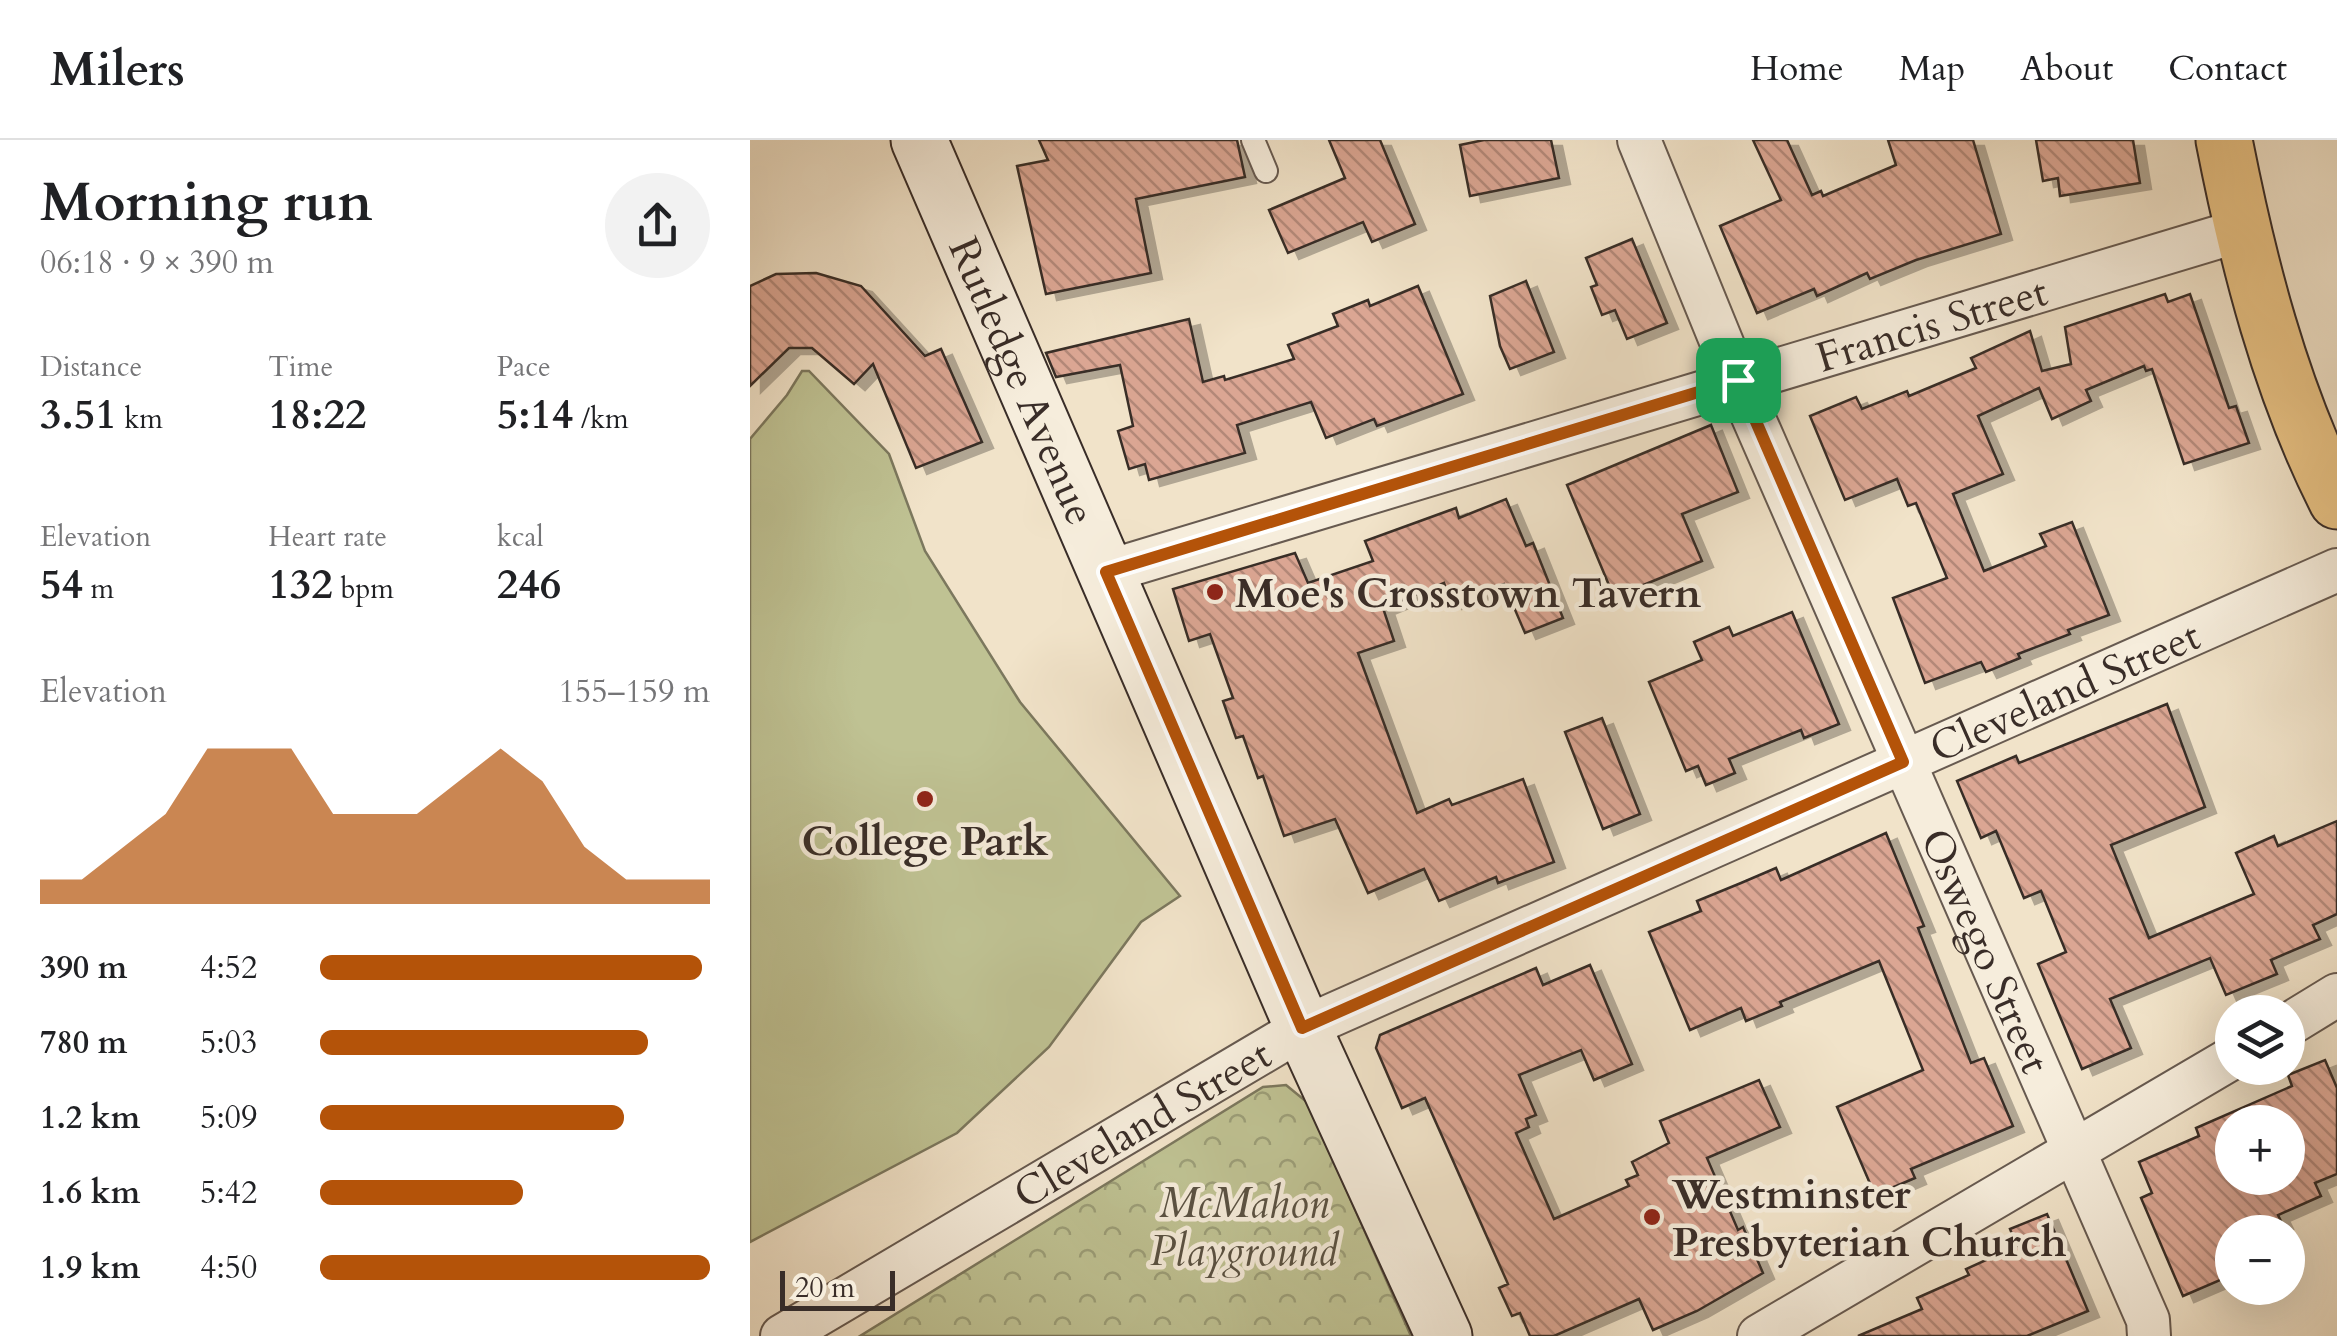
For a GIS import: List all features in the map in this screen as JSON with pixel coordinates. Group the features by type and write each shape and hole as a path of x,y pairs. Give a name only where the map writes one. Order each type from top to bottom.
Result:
{"main road":[{"name":"Rutledge Avenue","path":"919,140 1302,1028 1444,1336"},
{"path":"2224,140 2242,230 2293,397 2337,501"}],"street":[{"name":"Oswego Street","path":"1639,140 1738,380 2148,1328"},
{"name":"Francis Street","path":"1106,572 2242,230"},
{"name":"Cleveland Street","path":"782,1336 1302,1028 2337,570"},
{"path":"2305,1015 2337,996"},
{"path":"1759,1336 2215,1068"}],"lane":[{"path":"1253,140 1266,171"}],"green space":[{"name":"College Park","path":"802,371 809,371 889,454 925,551 1020,702 1180,896 1141,922 1049,1047 957,1133 750,1242 750,439"},
{"name":"McMahon Playground","path":"1286,1085 1308,1103 1411,1336 860,1336 1263,1087"}],"building":[{"path":"1039,140 1237,140 1245,177 1136,199 1151,273 1046,294 1017,166 1048,160"},
{"path":"1329,140 1380,140 1415,224 1372,242 1363,222 1288,253 1269,210 1345,178"},
{"path":"1484,140 1551,140 1559,178 1470,196 1460,145"},
{"path":"1753,140 1787,140 1812,195 1821,191 1823,196 1896,165 1888,140 1973,140 2001,234 1916,260 1870,279 1867,273 1817,296 1814,289 1757,313 1720,226 1781,200"},
{"path":"2036,140 2133,140 2140,183 2060,196 2058,178 2043,181"},
{"path":"1632,239 1667,323 1627,339 1615,310 1602,315 1591,287 1597,285 1586,258"},
{"path":"816,273 861,286 925,356 941,349 982,442 916,468 873,364 854,384 812,348 789,348 750,386 750,286 776,274"},
{"path":"1526,281 1554,352 1510,369 1500,346 1490,296"},
{"path":"1418,286 1463,394 1377,426 1374,419 1326,438 1311,402 1237,425 1245,453 1149,480 1145,464 1129,469 1118,431 1133,426 1120,365 1056,377 1046,353 1189,319 1203,382 1224,376 1225,380 1294,359 1288,345 1338,326 1333,314 1368,300 1370,306"},
{"path":"2165,294 2168,302 2190,294 2229,408 2236,406 2249,443 2184,464 2152,369 2146,371 2144,366 2086,390 2091,401 2052,419 2039,388 1978,416 2003,474 1953,494 1984,571 2046,546 2040,534 2072,522 2109,615 2068,630 2070,634 2018,654 2020,658 1986,672 1981,662 1925,683 1893,598 1947,578 1916,503 1908,506 1897,479 1845,500 1810,416 1856,397 1862,409 1907,391 1909,396 1976,368 1971,358 2030,331 2042,371 2071,364 2065,327"},
{"path":"1711,425 1738,492 1682,514 1702,561 1614,597 1567,485"},
{"path":"1506,499 1526,546 1533,543 1563,618 1525,633 1504,584 1451,603 1444,583 1383,608 1394,641 1358,653 1417,813 1449,799 1452,805 1523,779 1554,862 1498,883 1496,877 1439,901 1424,869 1368,893 1335,819 1284,836 1263,776 1258,778 1243,736 1236,738 1223,701 1233,698 1210,634 1189,641 1173,589 1295,553 1308,583 1373,561 1365,541 1456,508 1459,518"},
{"path":"1792,612 1839,724 1804,738 1801,730 1729,759 1735,773 1706,785 1698,766 1686,771 1649,682 1702,660 1694,642 1729,627 1733,636"},
{"path":"2167,704 2205,807 2111,845 2149,938 2254,894 2236,853 2274,836 2278,846 2337,821 2337,914 2313,925 2320,939 2271,960 2277,974 2226,995 2210,958 2110,999 2131,1048 2082,1069 2038,964 2066,952 2041,891 2024,898 1996,831 1981,838 1957,781 2016,756 2019,763"},
{"path":"1602,718 1640,814 1603,829 1565,732"},
{"path":"1886,833 1924,926 1918,928 1971,1063 1984,1058 2013,1126 1911,1169 1915,1178 1875,1195 1837,1107 1923,1070 1879,961 1780,1002 1782,1006 1746,1021 1741,1008 1690,1030 1649,932 1701,911 1697,901 1776,868 1781,880"},
{"path":"1590,965 1632,1064 1594,1080 1581,1050 1519,1075 1536,1115 1526,1119 1529,1127 1516,1133 1554,1219 1629,1186 1626,1180 1638,1175 1632,1162 1669,1143 1660,1121 1759,1080 1780,1127 1707,1158 1738,1230 1743,1227 1763,1273 1697,1311 1653,1330 1639,1299 1554,1336 1530,1336 1520,1313 1512,1316 1499,1288 1508,1284 1425,1098 1402,1108 1376,1048 1380,1035 1536,968 1543,985"},
{"path":"2325,1060 2337,1088 2337,1174 2315,1183 2321,1196 2278,1215 2215,1215 2215,1282 2183,1296 2141,1198 2152,1193 2139,1162 2199,1136 2196,1128 2215,1120 2215,1195 2305,1195 2305,1105 2249,1105 2292,1086 2305,1085 2305,1068"},
{"path":"2047,1214 2088,1311 2027,1336 1858,1336 1922,1309 1917,1298 1969,1275 1966,1269 2017,1246 2010,1229"}],"place":[{"name":"Moe's Crosstown Tavern","path":"1215,592"},
{"name":"College Park","path":"925,799"},
{"name":"Westminster Presbyterian Church","path":"1652,1217"}],"route":[{"path":"1738,380 1903,762 1302,1028 1106,572 1738,380"}]}
